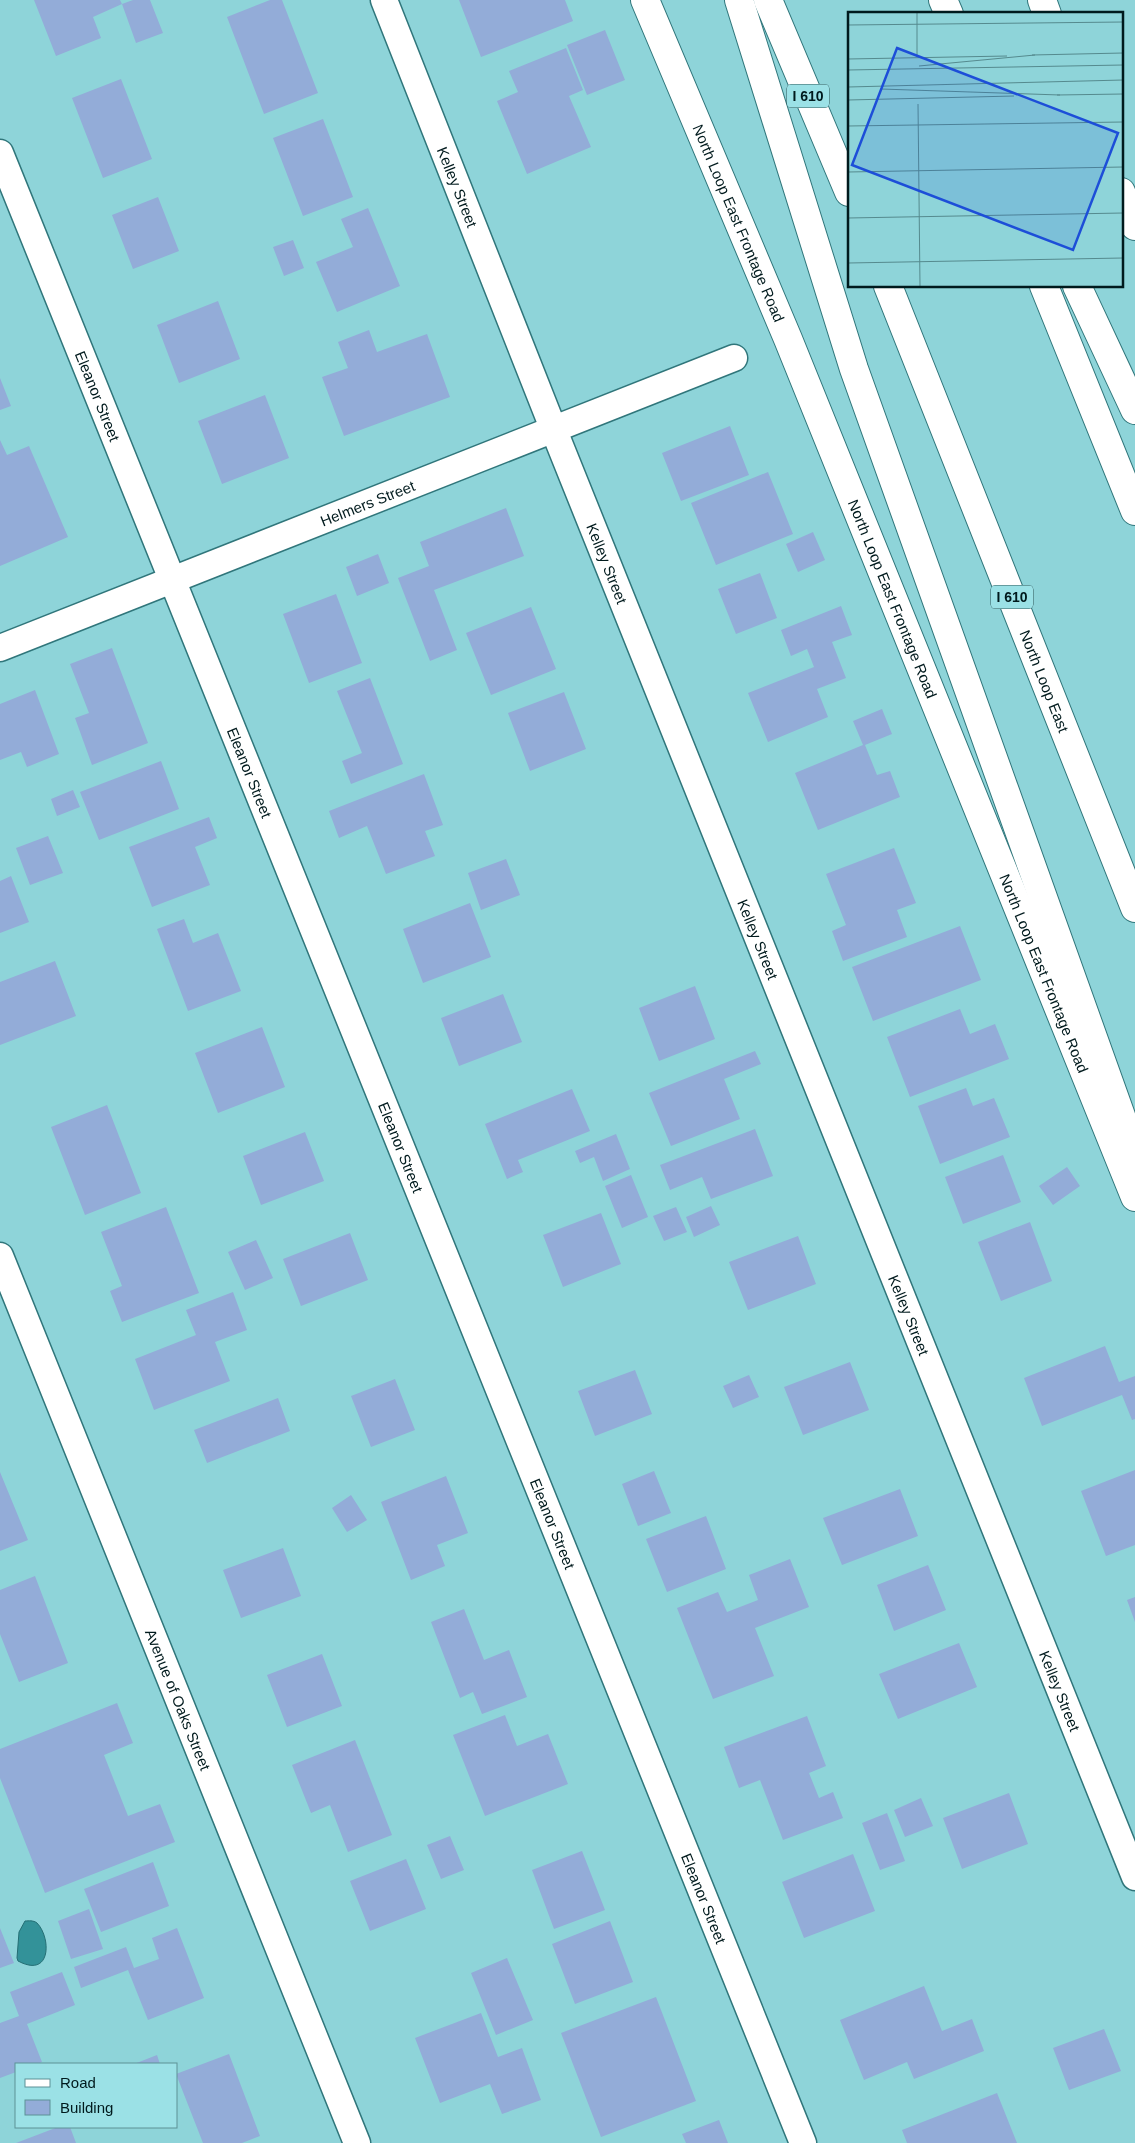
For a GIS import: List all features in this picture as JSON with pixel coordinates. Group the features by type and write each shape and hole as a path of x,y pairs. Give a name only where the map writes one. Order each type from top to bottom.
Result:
{"main road":[{"name":"North Loop East Frontage Road","path":"646,0 788,339 1135,1197"},
{"path":"739,0 854,369 1135,1155"},
{"name":"I 610","path":"768,0 848,190"},
{"path":"928,0 932,12"},
{"path":"943,0 949,12"},
{"path":"1042,0 1046,12"},
{"path":"1126,192 1135,226"},
{"name":"North Loop East","path":"889,288 1135,908"},
{"path":"1045,288 1135,511"},
{"path":"1078,288 1135,410"}],"street":[{"name":"Kelley Street","path":"384,0 553,428 1135,1877"},
{"name":"Eleanor Street","path":"0,153 803,2143"},
{"name":"Helmers Street","path":"0,648 734,358"},
{"name":"Avenue of Oaks Street","path":"0,1256 358,2143"}],"water":[{"path":"25,1921 37,1923 45,1937 46,1954 43,1961 37,1965 29,1965 18,1961 17,1958 19,1932"}],"building":[{"path":"34,0 120,0 122,4 93,17 101,38 56,56"},
{"path":"133,0 150,0 163,33 136,43 122,4"},
{"path":"270,0 282,0 318,93 264,114 227,17"},
{"path":"459,0 565,0 573,21 481,57"},
{"path":"605,30 625,80 587,95 567,45"},
{"path":"566,48 583,90 569,96 591,147 527,174 497,101 518,92 509,71"},
{"path":"121,79 152,159 103,178 72,98"},
{"path":"323,119 353,197 303,216 273,138"},
{"path":"158,197 179,251 133,269 112,215"},
{"path":"368,208 400,286 337,312 316,262 353,247 341,219"},
{"path":"293,240 304,268 284,276 273,247"},
{"path":"218,301 240,359 179,383 157,325"},
{"path":"369,330 377,352 427,334 450,397 344,436 322,377 348,368 338,342"},
{"path":"0,378 11,406 0,410"},
{"path":"265,395 289,458 222,484 198,421"},
{"path":"730,426 749,475 681,501 662,453"},
{"path":"0,440 7,455 29,446 68,537 0,566"},
{"path":"768,472 793,534 716,565 691,503"},
{"path":"506,508 524,556 434,590 457,650 430,661 398,578 429,566 420,542"},
{"path":"813,532 825,560 798,572 786,544"},
{"path":"378,554 389,583 357,596 346,567"},
{"path":"760,573 777,618 736,634 718,589"},
{"path":"336,594 362,663 309,683 283,614"},
{"path":"841,606 852,635 832,642 846,678 817,689 828,717 768,742 748,693 814,667 807,649 791,656 781,630"},
{"path":"531,607 556,669 491,695 466,633"},
{"path":"112,648 148,743 92,765 75,718 89,713 70,664"},
{"path":"370,678 403,764 351,784 342,761 362,753 337,691"},
{"path":"35,690 59,754 27,767 21,752 0,760 0,704"},
{"path":"564,692 586,749 530,771 508,713"},
{"path":"882,709 892,734 865,745 877,775 890,771 900,797 818,830 795,773 863,745 853,721"},
{"path":"161,761 179,809 99,840 80,792"},
{"path":"424,774 443,825 425,831 435,856 386,874 367,826 339,838 329,811"},
{"path":"73,790 80,807 57,816 51,799"},
{"path":"209,817 217,838 195,847 210,885 152,907 129,847"},
{"path":"48,836 63,873 30,885 16,848"},
{"path":"894,848 916,903 897,910 907,937 843,961 832,931 846,925 826,874"},
{"path":"506,859 520,895 481,910 468,873"},
{"path":"11,876 29,922 0,933 0,881"},
{"path":"470,903 491,957 423,983 403,929"},
{"path":"184,919 193,943 218,933 241,991 188,1011 157,929"},
{"path":"960,926 981,980 873,1021 852,967"},
{"path":"55,961 76,1016 0,1045 0,982"},
{"path":"695,986 715,1039 659,1061 639,1008"},
{"path":"503,994 522,1042 459,1066 441,1018"},
{"path":"960,1009 970,1034 995,1024 1009,1059 910,1097 887,1037"},
{"path":"262,1027 285,1087 218,1113 195,1053"},
{"path":"755,1051 761,1064 724,1079 740,1119 671,1146 649,1093"},
{"path":"966,1088 973,1106 994,1098 1010,1137 940,1164 918,1106"},
{"path":"572,1089 590,1131 518,1160 523,1172 507,1179 485,1124"},
{"path":"107,1105 141,1193 85,1215 51,1127"},
{"path":"755,1129 773,1176 711,1199 702,1177 670,1190 660,1165"},
{"path":"305,1132 324,1181 261,1205 243,1156"},
{"path":"616,1134 630,1169 603,1181 594,1157 580,1163 575,1151"},
{"path":"1003,1155 1021,1202 963,1224 945,1177"},
{"path":"1067,1167 1080,1186 1053,1205 1039,1186"},
{"path":"631,1175 648,1217 622,1228 605,1186"},
{"path":"711,1206 720,1225 694,1237 686,1217"},
{"path":"166,1207 199,1293 122,1322 110,1291 122,1286 101,1232"},
{"path":"676,1207 687,1232 664,1241 653,1216"},
{"path":"601,1213 621,1264 563,1287 543,1235"},
{"path":"1030,1222 1052,1281 1001,1301 978,1242"},
{"path":"350,1233 368,1280 301,1306 283,1259"},
{"path":"798,1236 816,1284 748,1310 729,1262"},
{"path":"256,1240 273,1278 245,1290 228,1252"},
{"path":"233,1292 247,1330 215,1342 230,1381 154,1410 135,1359 196,1335 186,1310"},
{"path":"1105,1346 1119,1382 1135,1376 1135,1419 1132,1420 1122,1395 1042,1426 1024,1378"},
{"path":"850,1362 869,1410 803,1435 784,1387"},
{"path":"635,1370 652,1414 595,1436 578,1391"},
{"path":"749,1375 759,1397 733,1408 723,1386"},
{"path":"395,1379 415,1430 371,1447 351,1396"},
{"path":"278,1398 290,1431 207,1463 194,1430"},
{"path":"1135,1470 1135,1545 1106,1556 1081,1491"},
{"path":"654,1471 671,1513 638,1526 622,1484"},
{"path":"0,1472 28,1540 0,1551"},
{"path":"446,1476 468,1533 437,1545 445,1566 411,1580 381,1502"},
{"path":"900,1489 918,1536 842,1565 823,1518"},
{"path":"351,1495 367,1520 347,1532 332,1508"},
{"path":"706,1516 726,1569 667,1592 646,1539"},
{"path":"283,1548 301,1596 241,1618 223,1570"},
{"path":"790,1559 809,1607 755,1628 774,1676 713,1699 677,1608 718,1592 727,1612 758,1600 749,1575"},
{"path":"928,1565 946,1610 894,1631 877,1585"},
{"path":"35,1576 68,1663 19,1682 0,1634 0,1590"},
{"path":"1135,1597 1135,1622 1127,1600"},
{"path":"464,1609 484,1660 509,1650 527,1697 482,1714 473,1692 460,1698 431,1622"},
{"path":"959,1643 977,1687 898,1719 879,1674"},
{"path":"322,1654 342,1706 287,1727 267,1675"},
{"path":"117,1703 133,1743 104,1755 128,1816 160,1804 175,1842 45,1893 0,1778 0,1749"},
{"path":"505,1715 517,1746 548,1734 568,1784 485,1816 453,1735"},
{"path":"807,1716 826,1766 809,1773 819,1798 833,1792 843,1818 783,1840 760,1780 739,1788 724,1747"},
{"path":"355,1740 392,1835 348,1852 330,1805 311,1813 292,1765"},
{"path":"1009,1793 1028,1844 962,1869 943,1818"},
{"path":"921,1798 933,1826 905,1837 894,1810"},
{"path":"887,1813 905,1861 880,1870 862,1823"},
{"path":"450,1836 464,1870 441,1879 427,1845"},
{"path":"582,1851 605,1910 554,1929 532,1870"},
{"path":"853,1854 875,1911 804,1938 782,1882"},
{"path":"406,1859 426,1909 370,1931 350,1881"},
{"path":"153,1862 169,1906 101,1932 84,1889"},
{"path":"89,1909 103,1949 71,1959 58,1921"},
{"path":"610,1921 633,1982 575,2004 552,1944"},
{"path":"0,1928 14,1963 0,1968"},
{"path":"177,1928 204,1998 148,2020 128,1970 81,1988 74,1967 126,1947 134,1968 159,1959 152,1938"},
{"path":"507,1958 533,2020 496,2035 471,1973"},
{"path":"62,1972 75,2005 27,2024 42,2062 15,2063 15,2072 0,2078 0,2023 19,2016 10,1992"},
{"path":"924,1986 942,2031 972,2019 984,2051 914,2079 907,2062 864,2080 840,2020"},
{"path":"656,1997 696,2101 601,2137 561,2033"},
{"path":"481,2013 498,2057 522,2048 541,2100 502,2114 490,2084 440,2103 415,2038"},
{"path":"1104,2029 1121,2071 1069,2090 1053,2048"},
{"path":"229,2054 260,2136 242,2143 203,2143 178,2079 178,2073"},
{"path":"157,2055 160,2063 137,2063"},
{"path":"997,2093 1017,2143 907,2143 902,2130"},
{"path":"719,2120 728,2143 686,2143 682,2134"},
{"path":"55,2128 70,2128 76,2143 16,2143"}]}
